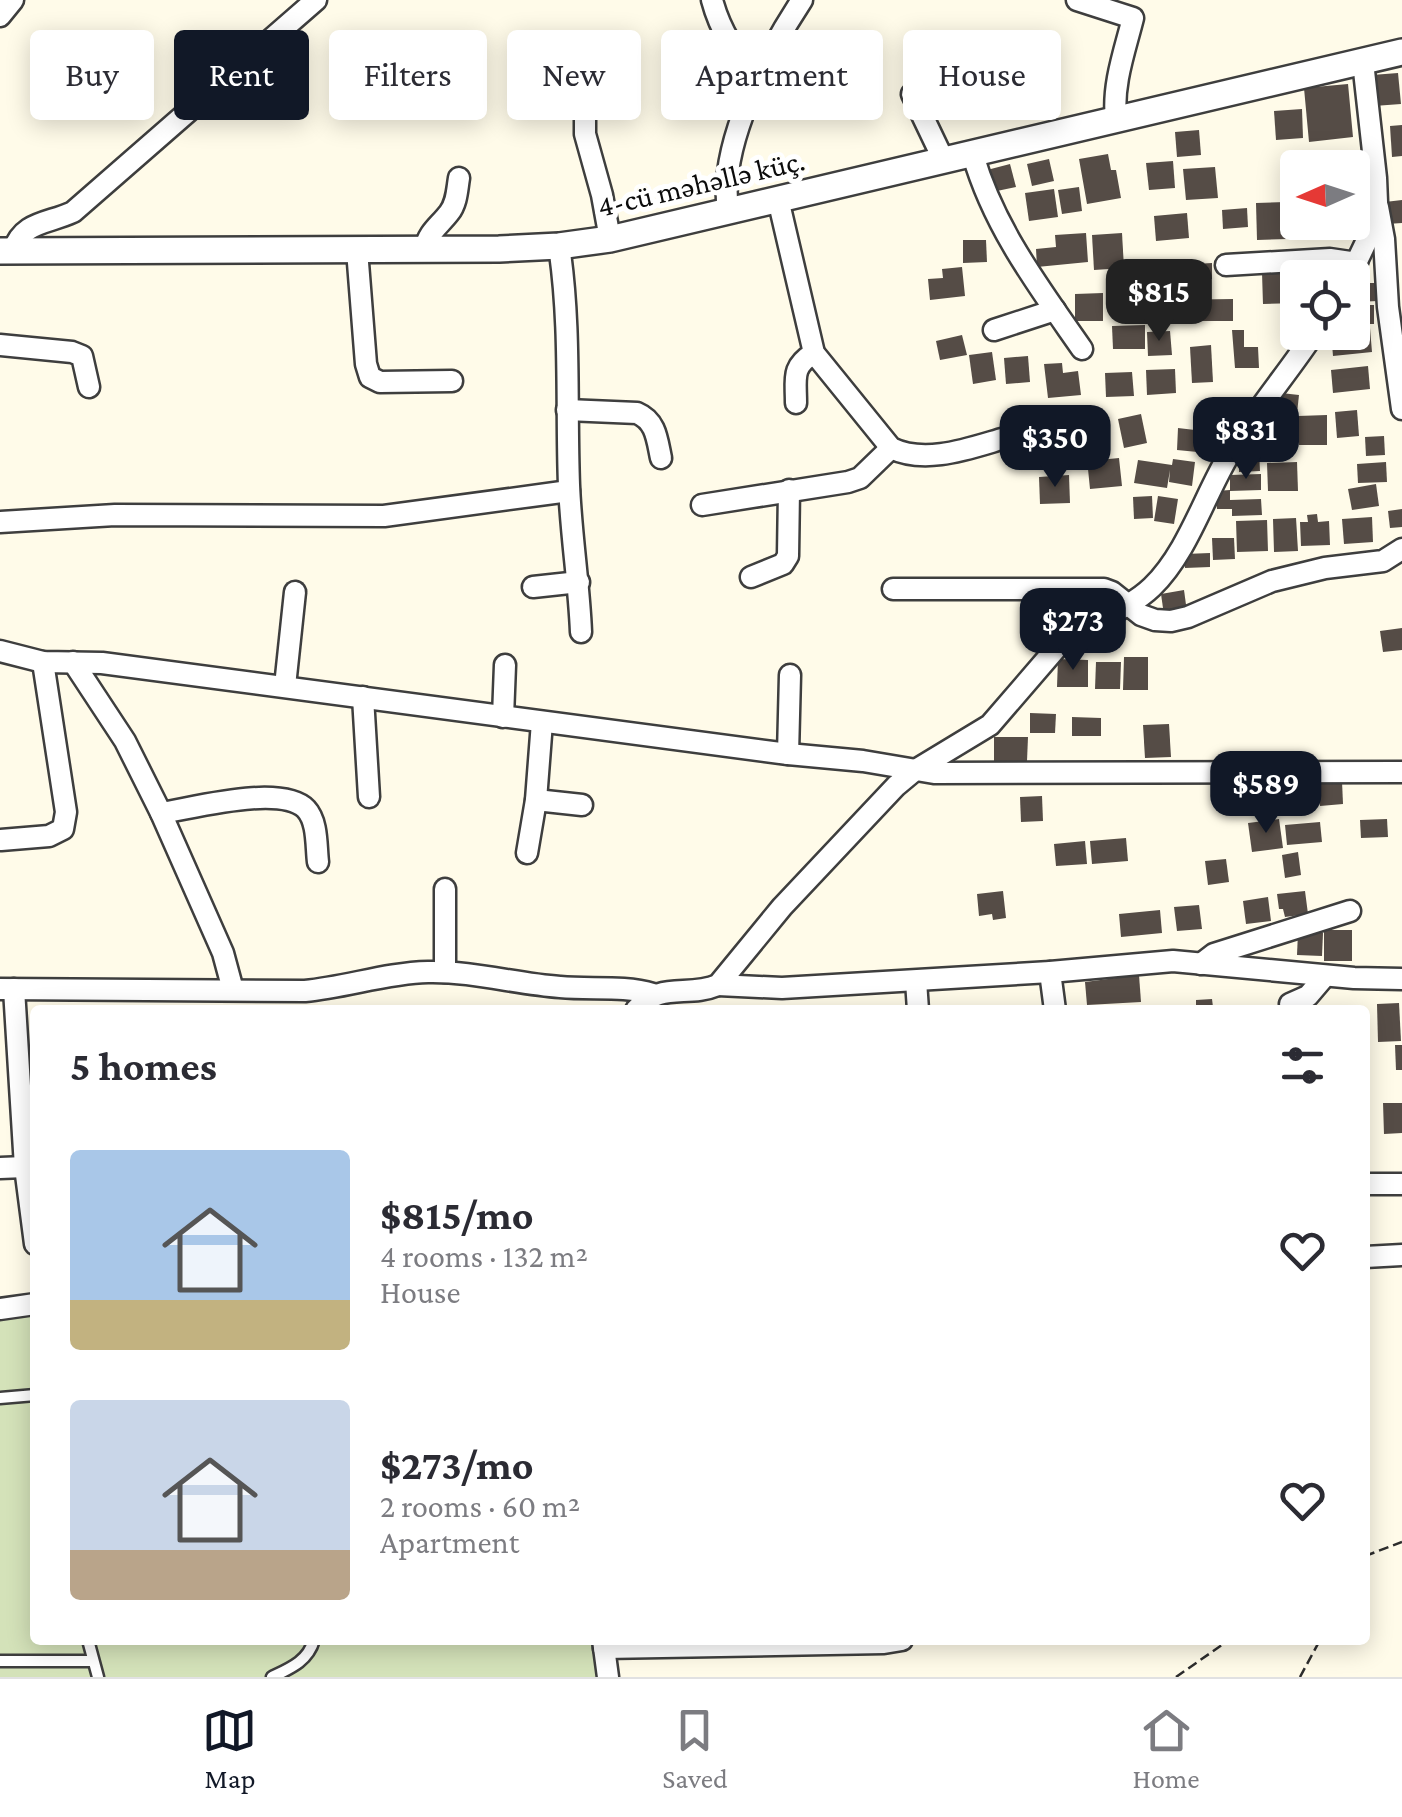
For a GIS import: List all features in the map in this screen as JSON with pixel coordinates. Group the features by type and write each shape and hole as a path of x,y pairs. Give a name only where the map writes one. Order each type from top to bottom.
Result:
{"street":[{"path":"0,16 13,0"},
{"path":"6,251 26,229 72,212 316,0"},
{"path":"712,0 723,30"},
{"path":"783,30 802,0"},
{"path":"1077,0 1135,9 1117,86 1116,119"},
{"name":"4-cü məhəllə küç.","path":"6,251 425,249 559,246 610,239 1402,52"},
{"path":"1362,62 1377,202 1395,307 1402,409"},
{"path":"585,120 610,239"},
{"path":"728,210 726,183 743,120"},
{"path":"924,120 944,161"},
{"path":"973,155 1010,244 1082,348"},
{"path":"425,249 434,227 455,203 459,178"},
{"path":"778,199 814,352 891,448 905,455 920,456 1005,438"},
{"path":"1358,260 1377,202"},
{"path":"559,246 566,288 569,491 581,632"},
{"path":"356,250 370,377 380,382 452,381"},
{"path":"1226,265 1280,262"},
{"path":"994,330 1055,310"},
{"path":"0,346 82,356 89,387"},
{"path":"30,1204 25,1167 29,1133 7,988 233,990 308,1001 327,989 398,974 446,972 530,985 630,989 653,994 708,989 718,984 782,906 875,806 914,771 990,725 1065,638 1128,606 1154,585 1168,568 1231,450 1303,350"},
{"path":"796,403 796,370 814,352"},
{"path":"567,410 637,413 646,417 653,425 662,458"},
{"path":"702,505 860,478 891,448"},
{"path":"751,577 784,564 788,556 789,490"},
{"path":"0,522 115,515 384,516 569,491"},
{"path":"894,589 1090,588 1112,592 1141,615 1172,621 1272,581 1325,568 1383,561 1402,549"},
{"path":"533,587 578,582"},
{"path":"285,686 295,592"},
{"path":"0,651 43,662 102,663 954,775 1402,772"},
{"path":"1,840 50,836 62,829 66,812 43,662"},
{"path":"73,662 125,742 160,813 224,953 233,990"},
{"path":"502,717 505,665"},
{"path":"788,754 790,675"},
{"path":"362,697 369,797"},
{"path":"527,854 542,722"},
{"path":"160,813 263,796 286,799 304,807 313,820 318,862"},
{"path":"536,800 582,806"},
{"path":"445,889 446,972"},
{"path":"1202,964 1214,954 1350,911"},
{"path":"718,984 782,988 1153,962 1402,979"},
{"path":"1050,972 1054,1005"},
{"path":"1290,1004 1308,996 1326,976"},
{"path":"916,981 918,1005"},
{"path":"641,1005 653,994"},
{"path":"0,1168 25,1167"},
{"path":"1370,1184 1402,1184"},
{"path":"1370,1257 1402,1255"},
{"path":"0,1308 30,1305"},
{"path":"604,1645 608,1677"}],"lane":[{"path":"0,1398 30,1395"},
{"path":"89,1645 98,1677"},
{"path":"272,1677 310,1654 313,1645"},
{"path":"0,1661 92,1661"}],"path":[{"path":"1370,1554 1402,1542"},
{"path":"1176,1677 1221,1645"},
{"path":"1300,1677 1317,1645"}],"green space":[{"path":"0,1295 2,1314 30,1313 30,1645 594,1645 598,1677 0,1677"}],"building":[{"path":"1398,73 1401,104 1374,106 1372,75"},
{"path":"1348,84 1353,137 1309,142 1304,88"},
{"path":"1302,109 1303,138 1276,140 1274,111"},
{"path":"1402,125 1402,156 1392,157 1390,126"},
{"path":"1199,130 1201,155 1177,157 1175,132"},
{"path":"1108,154 1111,170 1116,170 1121,198 1087,204 1079,159"},
{"path":"1049,159 1054,181 1032,186 1027,164"},
{"path":"1173,161 1175,188 1149,190 1146,163"},
{"path":"1010,164 1016,187 992,192 987,170"},
{"path":"1215,167 1218,198 1186,200 1183,169"},
{"path":"1079,187 1082,211 1062,214 1058,190"},
{"path":"1054,189 1058,217 1029,221 1025,193"},
{"path":"1402,200 1402,223 1387,224 1385,202"},
{"path":"1280,202 1280,239 1257,240 1256,203"},
{"path":"1247,208 1248,227 1223,229 1222,210"},
{"path":"1187,213 1189,238 1156,241 1154,216"},
{"path":"1086,233 1088,262 1037,267 1036,249 1056,247 1055,235"},
{"path":"1122,233 1124,268 1094,270 1092,235"},
{"path":"963,240 986,240 987,262 963,263"},
{"path":"1212,263 1212,279 1195,284 1195,264"},
{"path":"962,267 965,296 930,300 928,279 943,278 942,269"},
{"path":"1280,272 1280,304 1263,304 1262,273"},
{"path":"1370,283 1378,283 1378,301 1370,301"},
{"path":"1103,293 1103,321 1075,321 1075,294"},
{"path":"1233,299 1233,321 1166,321 1166,300"},
{"path":"1370,305 1374,305 1374,324 1370,324"},
{"path":"1145,325 1145,349 1113,349 1112,326"},
{"path":"1370,328 1372,352 1333,356 1332,350 1370,350"},
{"path":"1232,330 1244,330 1244,347 1258,347 1259,368 1235,368"},
{"path":"1170,331 1172,355 1148,356 1147,332"},
{"path":"962,335 967,355 940,360 936,341"},
{"path":"1211,345 1213,382 1192,383 1190,347"},
{"path":"992,352 996,380 973,384 969,355"},
{"path":"1028,356 1030,382 1006,384 1004,358"},
{"path":"1062,363 1063,373 1078,371 1081,395 1048,398 1044,364"},
{"path":"1368,366 1370,389 1333,393 1331,370"},
{"path":"1175,369 1176,393 1147,395 1146,370"},
{"path":"1132,372 1134,396 1106,397 1105,373"},
{"path":"1281,393 1299,395 1297,413 1279,411"},
{"path":"1211,400 1241,400 1241,422 1211,422"},
{"path":"1357,410 1359,436 1337,438 1335,412"},
{"path":"1141,414 1147,443 1124,448 1118,419"},
{"path":"1327,415 1327,445 1299,445 1298,416"},
{"path":"1289,422 1289,446 1261,446 1261,423"},
{"path":"1195,426 1210,427 1208,453 1177,450 1178,428 1195,430"},
{"path":"1384,436 1385,455 1366,456 1365,437"},
{"path":"1259,451 1260,471 1239,472 1239,452"},
{"path":"1119,458 1122,486 1090,489 1088,469 1099,468 1099,460"},
{"path":"1173,459 1195,462 1192,486 1169,482 1170,470 1167,488 1134,483 1138,460 1172,465"},
{"path":"1297,462 1298,491 1268,491 1267,463"},
{"path":"1386,462 1387,482 1358,483 1357,464"},
{"path":"1261,474 1261,490 1230,491 1230,475"},
{"path":"1069,475 1070,503 1040,504 1039,477"},
{"path":"1376,484 1379,506 1352,510 1348,489"},
{"path":"1230,490 1230,500 1261,499 1262,515 1232,516 1232,509 1217,509 1216,491"},
{"path":"1152,496 1153,518 1134,519 1133,497"},
{"path":"1158,496 1178,499 1174,524 1154,521"},
{"path":"1402,509 1402,527 1390,528 1388,511"},
{"path":"1317,514 1318,522 1329,521 1330,545 1301,546 1300,522 1308,522 1307,515"},
{"path":"1372,517 1373,542 1344,544 1342,519"},
{"path":"1296,518 1298,551 1274,552 1273,519"},
{"path":"1267,520 1268,551 1237,552 1236,521"},
{"path":"1212,538 1234,538 1235,559 1213,560"},
{"path":"1210,553 1210,567 1185,568 1185,554"},
{"path":"1184,590 1187,612 1164,615 1161,594"},
{"path":"1402,628 1402,650 1383,652 1380,631"},
{"path":"1124,657 1148,657 1148,690 1123,690"},
{"path":"1058,659 1088,660 1088,687 1057,687"},
{"path":"1096,662 1121,662 1120,689 1095,689"},
{"path":"1030,713 1056,714 1055,733 1030,733"},
{"path":"1072,717 1101,718 1101,736 1072,736"},
{"path":"1169,724 1171,757 1145,758 1143,725"},
{"path":"994,737 1028,737 1027,761 994,761"},
{"path":"1342,781 1343,804 1320,806 1318,783"},
{"path":"1042,796 1043,821 1021,822 1020,797"},
{"path":"1279,819 1283,848 1252,852 1248,823"},
{"path":"1387,819 1388,837 1361,838 1360,820"},
{"path":"1320,822 1322,842 1287,845 1285,825"},
{"path":"1126,838 1128,861 1092,864 1090,841"},
{"path":"1085,841 1087,864 1056,866 1054,844"},
{"path":"1298,852 1301,875 1285,878 1282,855"},
{"path":"1226,859 1229,882 1208,885 1205,861"},
{"path":"1003,891 1006,918 979,916 977,894"},
{"path":"1305,891 1308,914 1285,917 1283,909 1279,909 1277,894"},
{"path":"1268,897 1271,921 1246,924 1243,901"},
{"path":"1199,905 1202,929 1177,931 1174,907"},
{"path":"1160,910 1162,933 1121,937 1119,914"},
{"path":"1324,930 1352,930 1352,961 1324,961"},
{"path":"1298,932 1323,933 1322,956 1297,955"},
{"path":"1139,975 1141,1002 1087,1005 1085,982"},
{"path":"1212,999 1213,1005 1196,1005 1196,1000"},
{"path":"1399,1003 1401,1041 1378,1042 1377,1004"},
{"path":"1395,1045 1402,1045 1402,1070 1396,1070"},
{"path":"1383,1103 1402,1103 1402,1133 1384,1134"}]}
